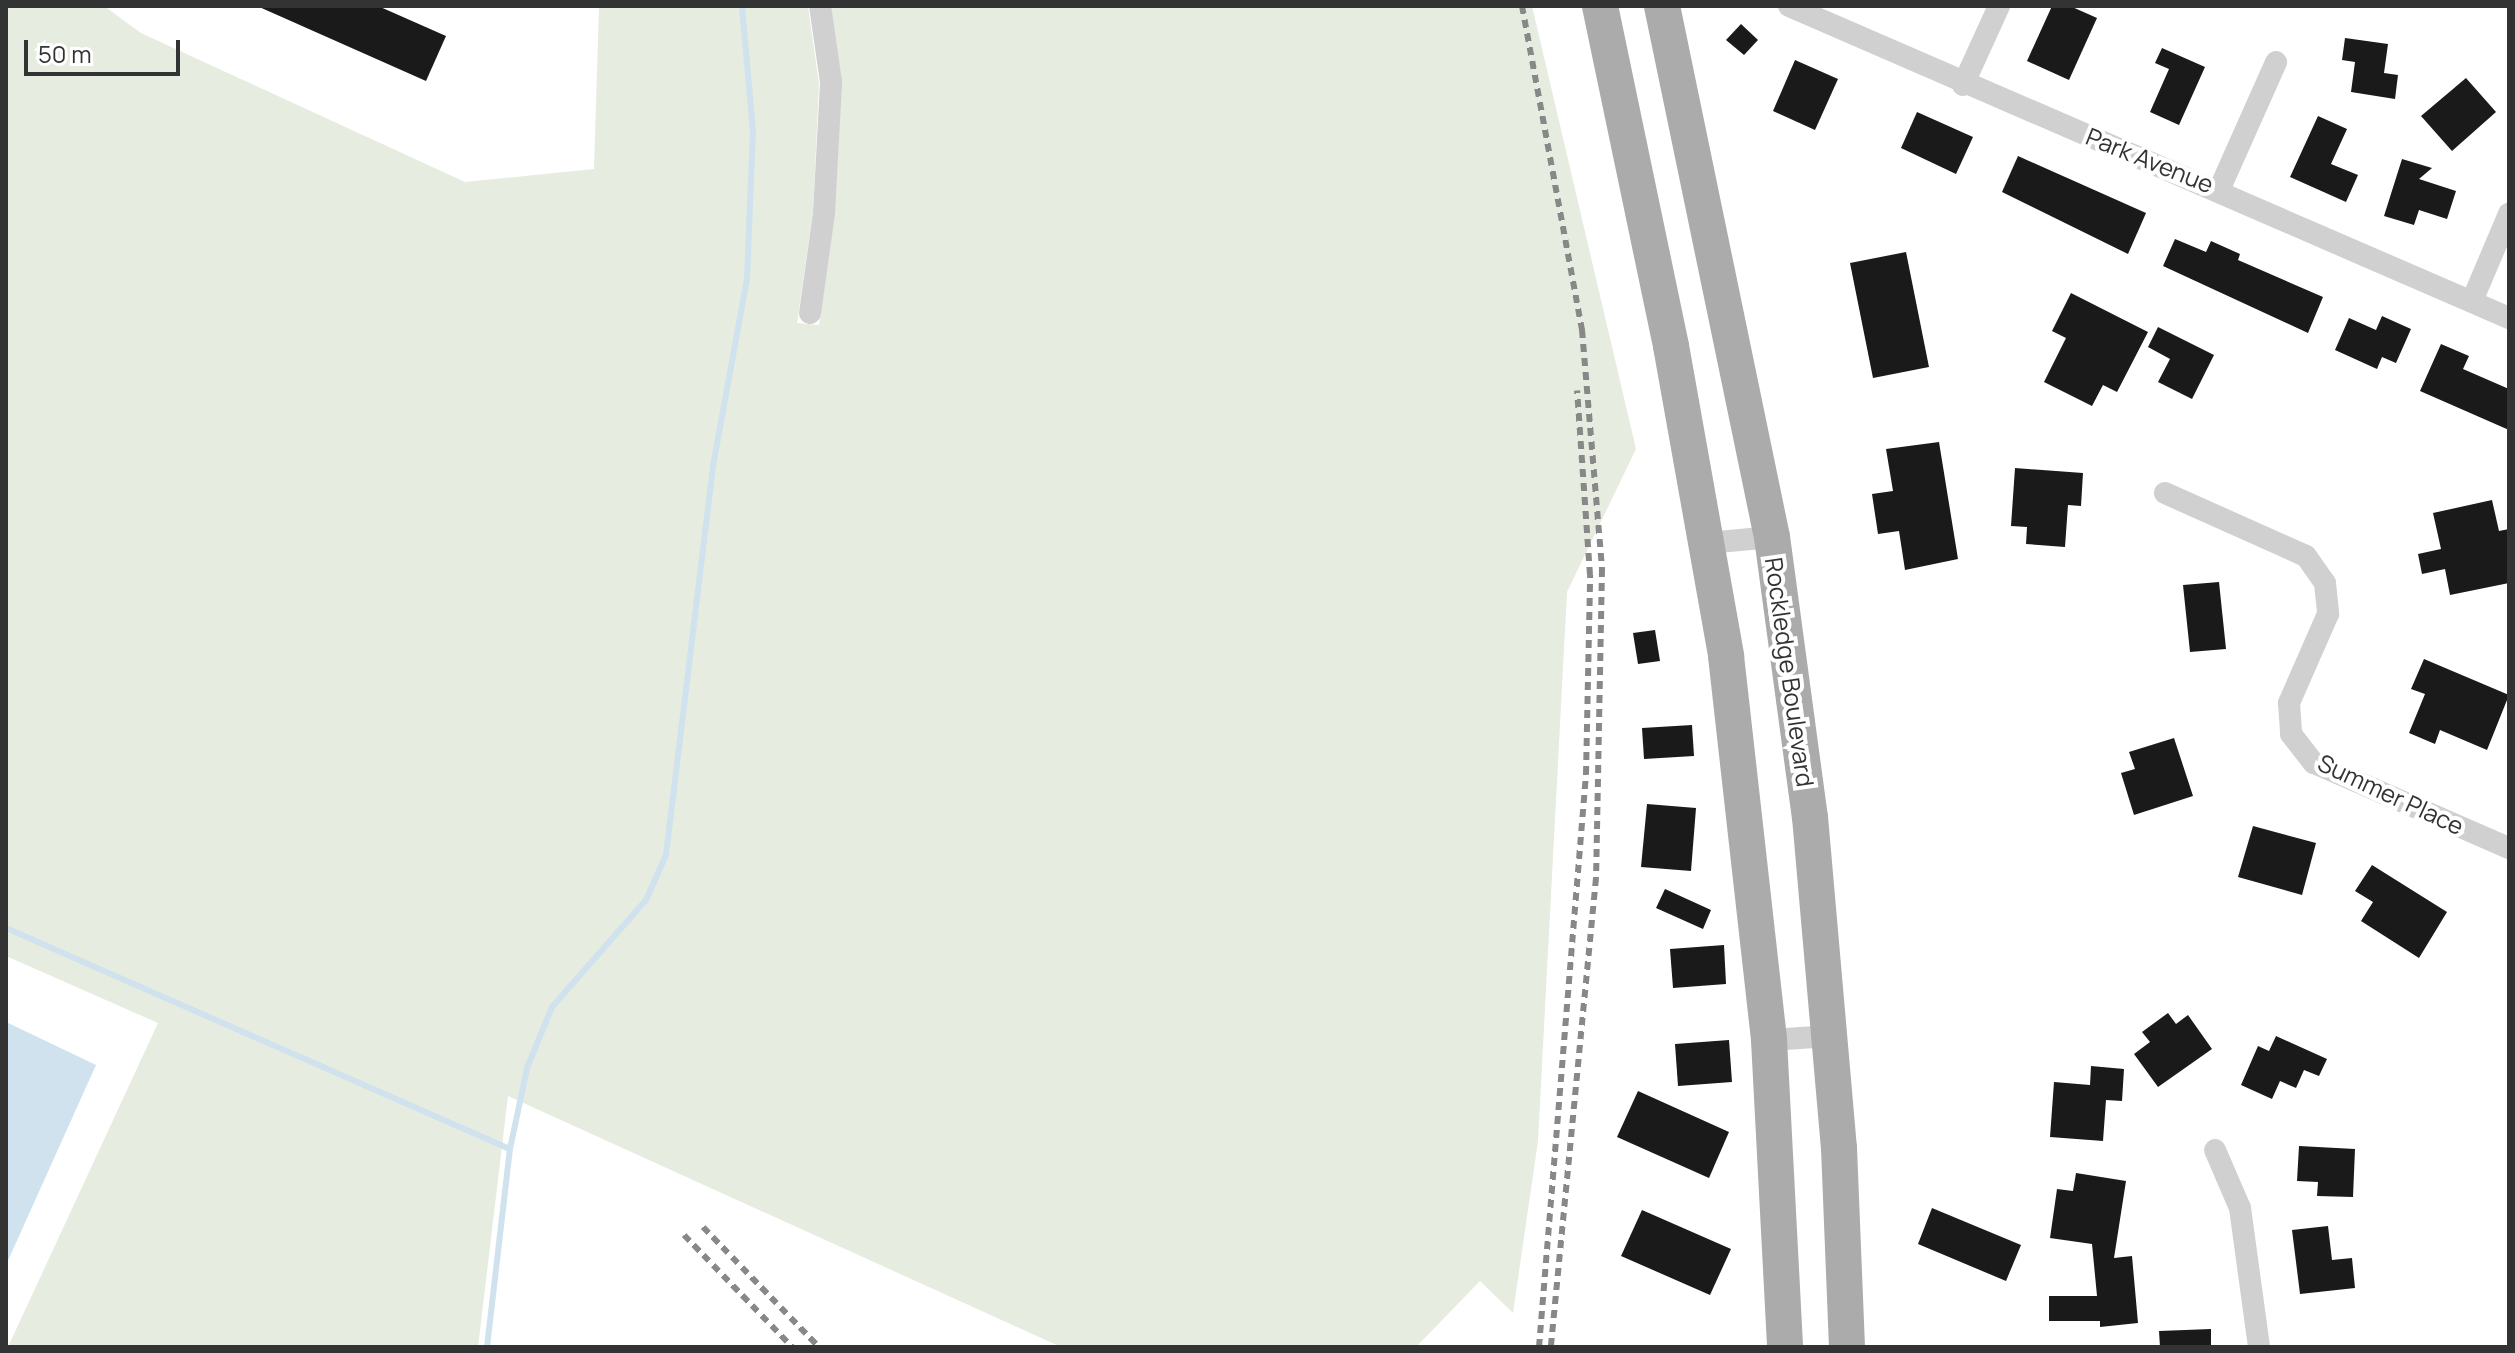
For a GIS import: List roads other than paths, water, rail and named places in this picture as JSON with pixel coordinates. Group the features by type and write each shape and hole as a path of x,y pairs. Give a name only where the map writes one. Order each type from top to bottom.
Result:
{"main road":[{"path":"1600,6 1708,543 1728,672 1769,1040 1785,1347"},
{"name":"Rockledge Boulevard","path":"1669,17 1772,537 1810,817 1830,1036 1847,1347"}],"street":[{"path":"810,313 824,209 831,82 820,6"},
{"name":"Park Avenue","path":"1789,6 1963,85 2220,188 2509,318"},
{"path":"1963,85 1999,6"},
{"path":"2220,188 2276,62"},
{"path":"2472,301 2509,214"},
{"name":"Summer Place","path":"2165,493 2306,556 2325,583 2328,614 2289,703 2291,734 2314,763 2509,848"},
{"path":"1708,543 1772,537"},
{"path":"1769,1040 1830,1036"},
{"path":"2215,1150 2240,1208 2259,1347"}],"water":[{"path":"6,1022 96,1065 6,1265"}],"waterway":[{"path":"487,1347 510,1149 527,1068 552,1007 646,900 666,855 713,466 747,279 753,132 742,6"},
{"path":"6,928 510,1149"}],"railway":[{"path":"1522,6 1582,330 1602,569 1596,878 1551,1347"},
{"path":"1539,1347 1586,774 1590,575 1577,390"},
{"path":"703,1227 819,1347"},
{"path":"684,1235 792,1347"}]}
